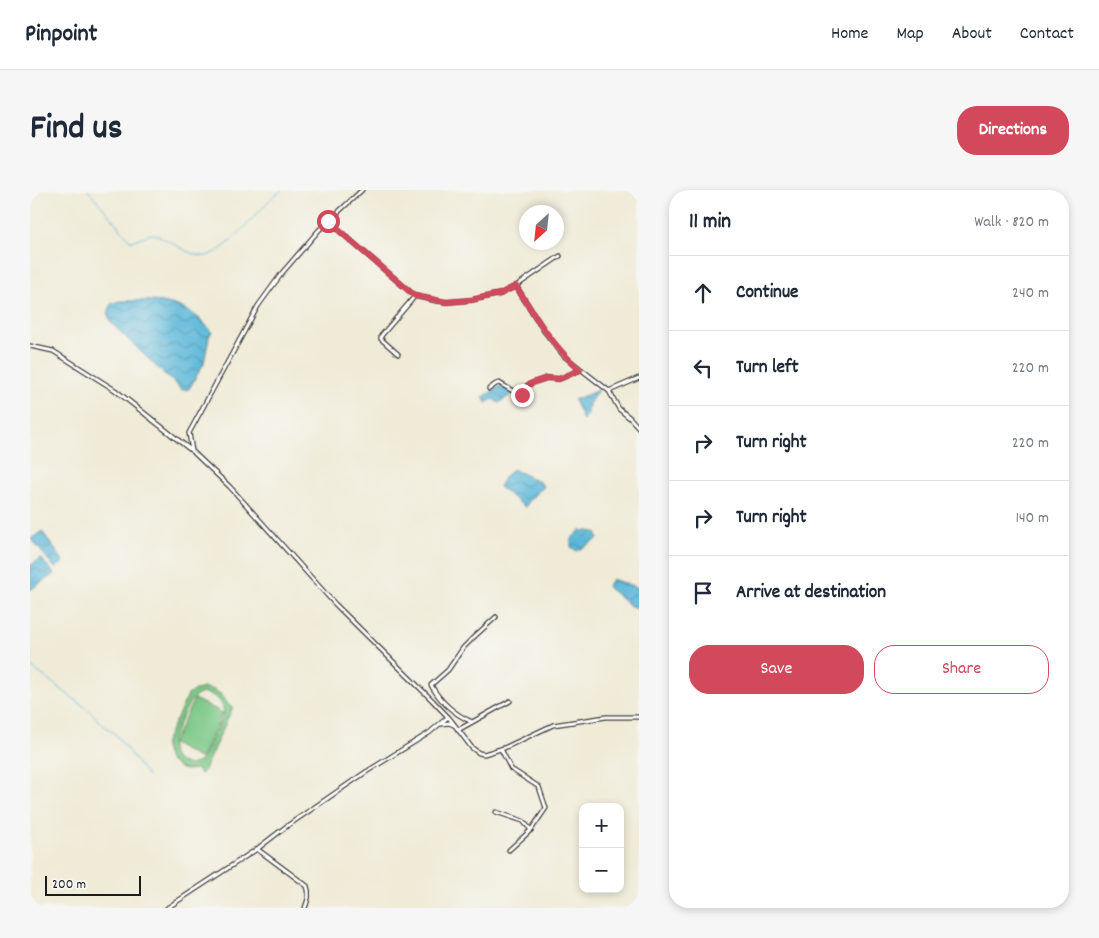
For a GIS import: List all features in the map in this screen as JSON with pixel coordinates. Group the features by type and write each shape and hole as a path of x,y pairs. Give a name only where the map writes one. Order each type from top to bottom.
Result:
{"street":[{"path":"192,451 189,433 258,306 282,272 328,221 362,190"},
{"path":"328,221 415,296 447,302 471,300 500,294 516,286 560,256"},
{"path":"516,286 544,332 564,356 609,391 619,409 639,428"},
{"path":"398,354 380,336 415,296"},
{"path":"30,346 53,351 115,390 192,451 230,487 335,604 448,717 472,748 479,753 484,754 501,749 552,724 606,717 639,717"},
{"path":"489,389 500,383 522,395 528,385 547,378 559,379 580,370"},
{"path":"609,391 639,378"},
{"path":"472,722 456,715 431,685 448,670 463,648 496,617"},
{"path":"457,728 510,701"},
{"path":"167,908 448,717"},
{"path":"437,726 449,723 457,728"},
{"path":"501,749 511,769 539,787 546,808 531,830 509,850"},
{"path":"496,812 523,821 531,830"},
{"path":"256,849 307,886 309,900 305,908"}],"green space":[{"path":"204,688 216,691 224,698 228,705 233,707 202,774 198,772 198,769 185,770 179,768 169,760 165,748 165,742 188,695 195,690","holes":["203,693 212,695 221,703 224,715 202,760 192,764 182,763 177,760 172,751 173,737 191,700"]},
{"path":"194,699 223,713 201,759 172,744"}],"water":[{"path":"120,301 153,301 172,304 191,313 212,331 204,363 189,389 182,390 111,323 109,315 112,303"},
{"path":"502,385 512,394 499,403 493,399 486,403 483,397"},
{"path":"598,390 589,404 588,415 583,420 574,400"},
{"path":"513,469 540,482 544,487 535,494 525,507 499,487 505,476"},
{"path":"580,530 596,532 598,539 577,551 571,547 571,539"},
{"path":"42,531 64,562 55,568 31,539"},
{"path":"41,558 54,574 30,590 30,566"},
{"path":"612,579 639,588 639,608 632,607 607,587"}],"waterway":[{"path":"88,190 131,241 151,234 157,235 185,250 202,256 212,254 233,239 282,190"},
{"path":"30,666 90,711 116,735 148,777"}],"route":[{"path":"328,221 415,296 447,302 471,300 500,294 516,286 544,332 564,356 580,370 564,378 547,378 528,385 522,395"}]}
